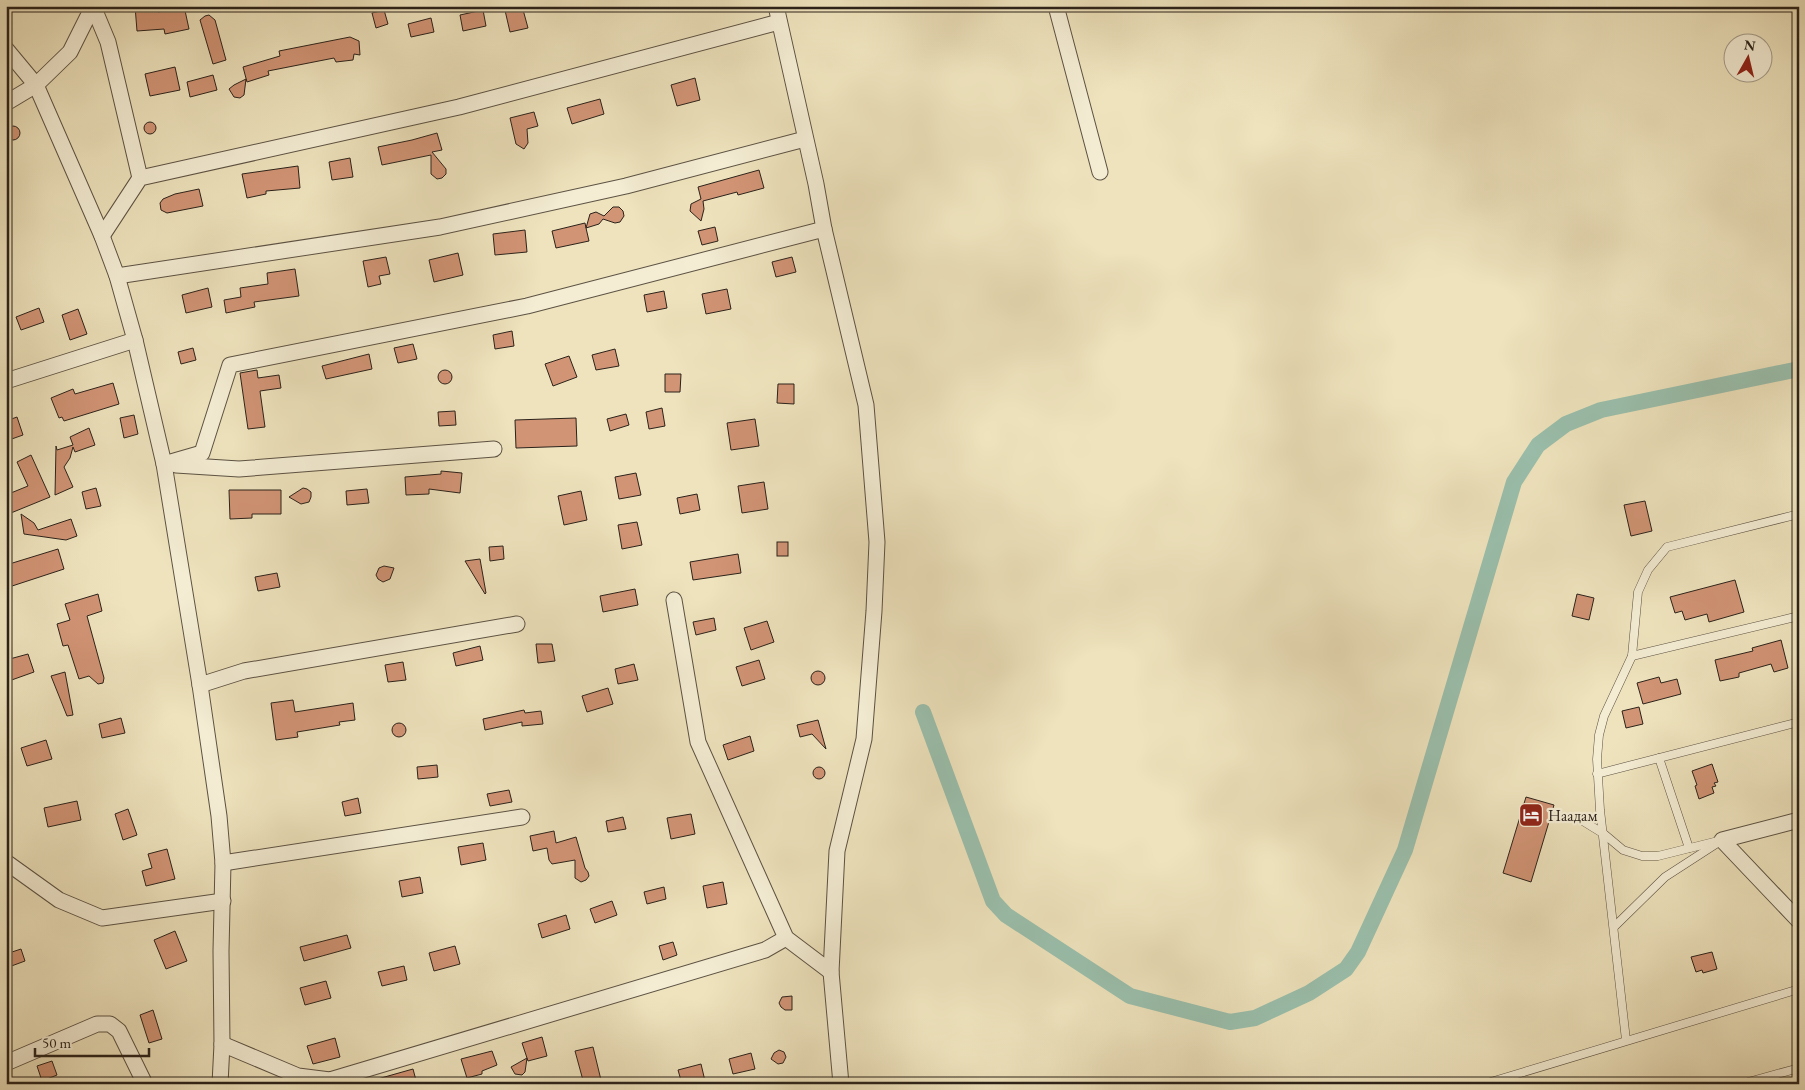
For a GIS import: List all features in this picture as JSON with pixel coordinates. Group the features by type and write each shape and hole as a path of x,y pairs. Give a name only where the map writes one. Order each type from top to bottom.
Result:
{"street":[{"path":"6,102 36,85 70,52 93,6"},
{"path":"93,6 108,42 140,178"},
{"path":"776,6 816,184 824,229 866,405 877,542 874,611 864,739 837,851 831,972 841,1084"},
{"path":"1056,6 1100,172"},
{"path":"102,236 140,178 460,107 779,22"},
{"path":"6,50 36,85 102,236 117,276 135,340 164,464 219,816 223,863 220,1084"},
{"path":"117,276 440,227 626,186 805,139"},
{"path":"164,464 202,453 230,365 527,306 824,229"},
{"path":"6,381 135,340"},
{"path":"164,464 239,469 494,449"},
{"path":"674,600 698,742 786,938 831,972"},
{"path":"200,685 244,671 517,624"},
{"path":"223,863 522,817"},
{"path":"1799,820 1722,840 1799,921"},
{"path":"6,862 59,900 102,918 223,901"},
{"path":"222,1044 298,1076 330,1080 765,950 786,938"},
{"path":"6,1063 97,1024 110,1024 119,1031 145,1084"}],"lane":[{"path":"1626,1040 1597,774 1600,735 1604,716 1632,656 1638,592 1648,570 1666,547 1799,514"},
{"path":"1632,656 1799,616"},
{"path":"1597,774 1799,722"},
{"path":"1659,758 1689,848"},
{"path":"1578,818 1604,834 1623,850 1642,856 1658,856 1722,840"},
{"path":"1615,926 1665,877 1722,840"},
{"path":"1484,1084 1799,989"},
{"path":"1741,1084 1799,1068"}],"building":[{"path":"135,6 158,6 158,12 184,6 189,29 165,34 164,29 137,31"},
{"path":"504,6 522,6 528,28 510,32"},
{"path":"384,10 388,24 376,28 372,13"},
{"path":"483,10 486,26 463,31 460,15"},
{"path":"209,15 215,20 226,60 213,64 200,20"},
{"path":"431,18 434,32 411,37 408,24"},
{"path":"350,37 359,41 360,55 354,54 353,60 336,62 334,58 268,71 269,75 247,82 243,67 280,56 279,51"},
{"path":"175,67 180,90 150,96 145,74"},
{"path":"213,75 217,90 190,97 187,82"},
{"path":"695,78 700,100 677,106 671,85"},
{"path":"246,79 244,95 240,98 234,97 229,89"},
{"path":"600,99 604,114 572,124 567,108"},
{"path":"534,112 538,126 527,129 528,143 524,149 516,144 510,118"},
{"path":"148,122 152,122 156,128 152,134 148,134 144,130 144,126"},
{"path":"10,126 16,126 20,133 16,140 10,140 6,136 6,130"},
{"path":"437,133 442,150 432,152 446,169 446,174 442,178 437,179 431,174 431,155 382,165 378,147"},
{"path":"350,158 353,177 332,180 329,162"},
{"path":"298,166 300,188 266,191 266,194 247,198 242,174"},
{"path":"759,170 764,188 738,195 737,192 703,201 704,209 701,221 690,211 691,204 701,199 698,187"},
{"path":"199,189 203,206 167,213 161,210 160,203 163,199 175,194"},
{"path":"613,207 619,207 623,211 624,216 620,222 615,223 603,219 599,224 586,228 590,214 596,212 604,216"},
{"path":"585,223 589,241 556,248 552,231"},
{"path":"715,227 718,241 702,245 698,231"},
{"path":"525,230 527,252 495,255 493,234"},
{"path":"458,253 463,275 434,282 429,260"},
{"path":"386,257 390,274 379,276 381,284 368,287 363,261"},
{"path":"792,257 796,272 776,277 772,262"},
{"path":"295,269 299,296 254,302 255,307 226,313 224,300 241,297 240,288 268,284 267,273"},
{"path":"208,288 212,307 186,313 182,295"},
{"path":"727,289 731,309 706,314 702,294"},
{"path":"664,291 667,308 647,312 644,295"},
{"path":"39,308 44,322 21,330 16,317"},
{"path":"78,309 87,334 70,340 62,315"},
{"path":"512,331 514,346 495,349 493,335"},
{"path":"413,344 417,359 398,363 394,348"},
{"path":"193,348 196,360 181,364 178,352"},
{"path":"615,349 619,366 596,370 592,355"},
{"path":"369,354 372,369 326,379 322,366"},
{"path":"569,356 577,377 553,386 545,364"},
{"path":"257,370 258,378 279,375 281,388 260,391 265,427 248,429 240,373"},
{"path":"445,370 450,372 452,377 450,382 445,384 440,382 438,377 440,372"},
{"path":"665,374 681,374 680,392 665,392"},
{"path":"113,383 119,404 64,421 62,417 59,418 51,398 73,389 75,394"},
{"path":"778,384 794,384 794,404 777,403"},
{"path":"662,408 665,426 649,429 646,412"},
{"path":"455,411 456,425 439,426 438,412"},
{"path":"626,414 629,425 610,431 607,419"},
{"path":"134,415 138,434 124,438 120,418"},
{"path":"17,417 23,435 6,441 6,421"},
{"path":"576,418 577,446 516,448 515,420"},
{"path":"755,419 759,446 731,450 727,423"},
{"path":"89,428 95,445 75,452 73,447 70,458 64,467 73,487 55,495 56,446 57,450 73,445 70,437"},
{"path":"31,455 50,497 6,515 6,495 28,486 17,462"},
{"path":"441,471 462,473 460,493 429,489 429,494 406,495 405,477 441,474"},
{"path":"636,473 641,495 619,499 615,477"},
{"path":"764,482 768,509 742,513 738,486"},
{"path":"96,488 101,506 86,509 82,492"},
{"path":"303,488 311,492 309,502 301,504 289,497"},
{"path":"367,489 369,503 347,505 346,491"},
{"path":"229,490 281,490 281,514 252,514 252,518 230,519"},
{"path":"581,491 587,520 564,525 558,496"},
{"path":"697,494 700,510 680,514 677,498"},
{"path":"1645,501 1652,531 1631,536 1624,505"},
{"path":"21,514 34,523 38,530 71,519 77,536 66,540 24,534"},
{"path":"637,522 642,545 622,549 618,525"},
{"path":"777,542 788,542 788,556 777,556"},
{"path":"503,546 504,559 490,561 489,547"},
{"path":"58,549 64,569 9,587 6,578 6,565"},
{"path":"738,554 741,573 693,580 690,562"},
{"path":"480,559 486,593 485,594 465,561"},
{"path":"384,566 394,568 390,579 383,582 376,575 379,568"},
{"path":"277,573 280,587 258,591 255,577"},
{"path":"1735,580 1744,612 1709,622 1707,614 1685,620 1682,611 1675,613 1670,597"},
{"path":"635,589 638,605 603,612 600,596"},
{"path":"98,594 102,611 87,616 104,678 103,683 98,684 89,676 79,679 68,645 63,646 57,624 70,620 65,604"},
{"path":"1577,594 1594,598 1589,620 1572,616"},
{"path":"714,618 716,630 696,635 693,622"},
{"path":"767,621 774,642 751,650 744,628"},
{"path":"1781,640 1788,668 1774,672 1771,664 1739,673 1739,677 1720,681 1715,660 1753,651 1752,648"},
{"path":"536,644 552,644 555,661 538,663"},
{"path":"480,646 483,660 456,666 453,653"},
{"path":"28,654 34,672 6,682 6,660"},
{"path":"759,660 765,679 742,686 736,667"},
{"path":"403,662 406,680 388,682 385,665"},
{"path":"634,664 638,680 618,684 615,669"},
{"path":"818,671 823,673 825,678 823,683 818,685 813,683 811,678 813,673"},
{"path":"65,672 73,715 67,716 51,676"},
{"path":"1659,677 1661,683 1677,679 1681,694 1643,704 1637,683"},
{"path":"608,688 613,704 587,712 582,696"},
{"path":"293,700 295,712 353,703 355,720 339,722 340,725 297,732 298,737 276,740 271,703"},
{"path":"1639,707 1643,724 1626,728 1622,711"},
{"path":"524,710 525,713 541,711 543,724 522,726 522,722 485,730 483,719"},
{"path":"121,718 125,733 102,738 99,724"},
{"path":"818,720 826,749 812,734 800,737 797,725"},
{"path":"399,723 404,725 406,730 404,735 399,737 394,735 392,730 394,725"},
{"path":"750,736 754,751 728,760 723,745"},
{"path":"46,740 52,759 27,766 21,748"},
{"path":"1712,764 1718,782 1714,783 1716,786 1712,787 1714,793 1699,799 1692,771"},
{"path":"437,765 438,777 418,779 417,767"},
{"path":"821,767 824,768 824,778 817,779 814,778 813,771 814,768"},
{"path":"509,790 512,802 490,806 487,794"},
{"path":"1526,797 1554,805 1531,882 1503,873"},
{"path":"358,798 361,813 345,816 342,802"},
{"path":"77,801 81,820 48,827 44,808"},
{"path":"128,809 137,835 123,840 115,814"},
{"path":"691,814 695,834 671,839 667,818"},
{"path":"623,817 626,829 608,832 606,821"},
{"path":"554,831 556,843 576,837 589,876 586,880 581,882 575,878 575,860 552,864 549,860 547,848 533,851 530,836"},
{"path":"483,843 486,860 461,865 458,847"},
{"path":"167,849 175,879 146,886 142,871 152,868 148,854"},
{"path":"420,877 423,893 402,897 399,881"},
{"path":"723,882 727,904 707,908 703,886"},
{"path":"664,887 666,899 647,904 644,892"},
{"path":"612,901 617,915 595,923 590,909"},
{"path":"566,915 570,929 542,938 538,924"},
{"path":"175,931 187,961 166,969 154,940"},
{"path":"347,935 351,948 304,961 300,947"},
{"path":"673,942 677,955 663,960 659,946"},
{"path":"455,946 460,964 434,971 429,953"},
{"path":"21,949 25,961 6,968 6,954"},
{"path":"1712,952 1717,969 1703,973 1702,970 1696,972 1691,957"},
{"path":"404,966 407,980 382,986 378,972"},
{"path":"326,981 331,998 305,1005 300,988"},
{"path":"792,996 792,1010 785,1010 779,1003 782,997"},
{"path":"153,1010 162,1039 149,1043 140,1015"},
{"path":"542,1037 547,1056 528,1061 522,1043"},
{"path":"335,1038 340,1057 313,1064 307,1046"},
{"path":"593,1047 601,1080 584,1084 575,1051"},
{"path":"779,1050 784,1052 786,1057 783,1063 778,1064 771,1059 774,1053"},
{"path":"492,1051 497,1065 482,1071 482,1074 467,1078 461,1059"},
{"path":"751,1053 755,1069 733,1074 729,1059"},
{"path":"527,1058 525,1072 522,1075 515,1074 511,1067"},
{"path":"52,1061 57,1075 42,1081 37,1066"},
{"path":"701,1064 705,1081 696,1084 682,1084 678,1070"},
{"path":"413,1069 417,1084 374,1084 374,1080"}],"waterway":[{"path":"923,712 993,901 1006,915 1130,996 1230,1022 1255,1018 1309,993 1346,969 1358,952 1405,850 1514,482 1538,445 1566,424 1601,410 1799,369"}],"place":[{"name":"Наадам","path":"1531,815"}]}
